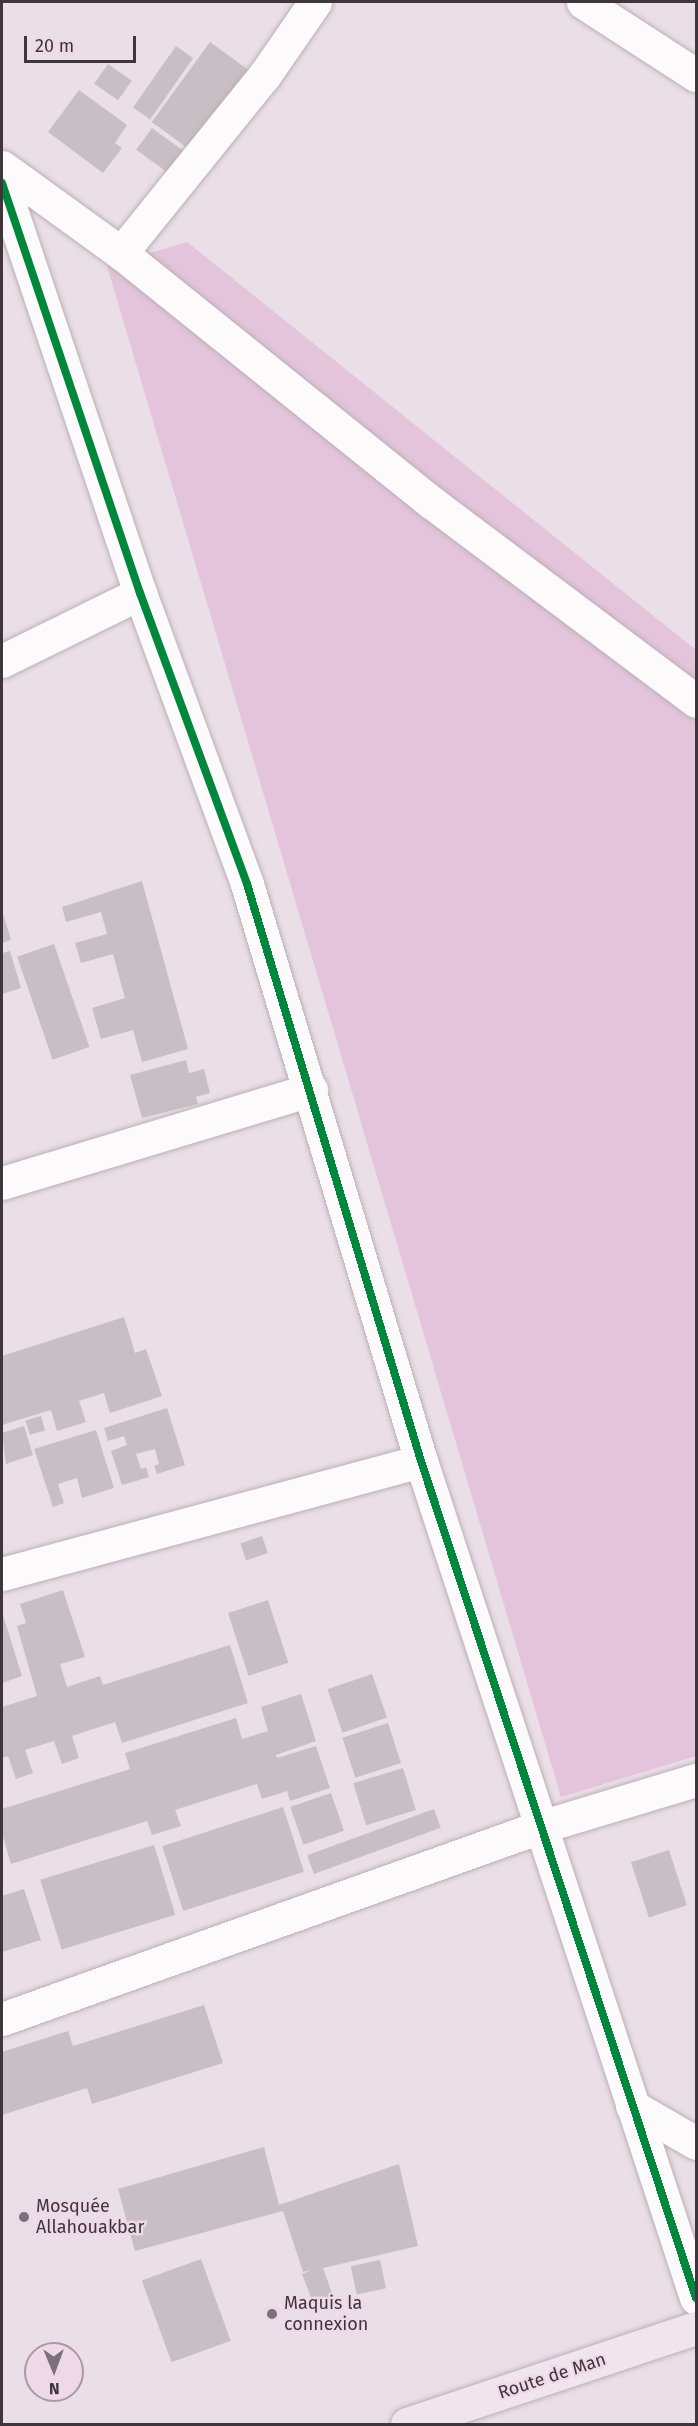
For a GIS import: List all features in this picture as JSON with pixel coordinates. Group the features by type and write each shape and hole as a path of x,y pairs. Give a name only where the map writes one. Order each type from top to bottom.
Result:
{"highway":[{"name":"Route de Man","path":"406,2424 696,2328"}],"street":[{"path":"121,253 264,76 315,2"},
{"path":"584,2 696,75"},
{"path":"2,166 121,253 431,502 696,701"},
{"path":"2,183 140,593 247,884 421,1461 696,2298"},
{"path":"2,661 140,593"},
{"path":"2,1183 311,1090"},
{"path":"2,1574 421,1461"},
{"path":"2,2019 540,1827 696,1780"},
{"path":"632,2106 696,2143"}],"shaded area":[{"path":"187,242 696,650 696,1756 561,1797 107,266"}],"building":[{"path":"210,42 249,70 191,150 152,122"},
{"path":"176,46 193,58 150,119 133,107"},
{"path":"108,64 132,81 118,100 94,84"},
{"path":"79,90 127,125 115,143 122,148 103,173 48,132"},
{"path":"152,128 187,153 171,175 136,150"},
{"path":"142,881 188,1049 142,1062 133,1030 101,1039 92,1008 125,998 113,954 81,963 75,943 107,934 101,912 66,922 62,907"},
{"path":"2,910 11,940 2,943"},
{"path":"54,944 89,1047 53,1060 17,957"},
{"path":"10,951 21,988 2,994 2,953"},
{"path":"186,1060 189,1073 204,1069 210,1093 196,1097 198,1104 142,1118 130,1075"},
{"path":"124,1317 135,1353 146,1349 162,1396 110,1413 104,1393 79,1401 86,1422 57,1431 51,1410 2,1425 2,1356"},
{"path":"167,1408 185,1465 157,1474 154,1466 159,1464 155,1449 136,1454 141,1469 146,1467 149,1477 122,1485 111,1451 127,1445 124,1436 108,1441 104,1428"},
{"path":"41,1416 45,1430 30,1435 26,1420"},
{"path":"24,1426 33,1455 6,1464 2,1433"},
{"path":"96,1430 114,1488 82,1498 77,1478 58,1484 64,1503 53,1507 34,1449"},
{"path":"262,1536 268,1553 246,1561 240,1543"},
{"path":"63,1590 85,1657 60,1664 67,1687 100,1676 103,1685 230,1645 248,1703 122,1743 115,1722 72,1736 79,1758 62,1764 54,1741 25,1750 33,1773 16,1779 8,1756 2,1758 2,1707 37,1696 17,1626 26,1623 20,1604"},
{"path":"268,1600 288,1663 248,1676 228,1613"},
{"path":"2,1612 22,1676 2,1683"},
{"path":"372,1674 387,1717 343,1733 328,1689"},
{"path":"301,1694 316,1741 276,1755 277,1758 316,1746 330,1788 290,1801 287,1791 262,1799 257,1784 175,1810 181,1826 152,1835 147,1821 11,1864 2,1833 2,1809 130,1769 125,1753 236,1718 242,1739 268,1731 261,1707"},
{"path":"388,1723 401,1763 355,1778 342,1738"},
{"path":"403,1768 416,1810 366,1825 353,1783"},
{"path":"331,1793 344,1831 303,1845 290,1807"},
{"path":"283,1807 304,1872 183,1911 162,1846"},
{"path":"434,1809 441,1828 314,1874 307,1855"},
{"path":"154,1845 175,1915 62,1950 40,1880"},
{"path":"669,1850 687,1905 649,1918 631,1862"},
{"path":"24,1889 41,1940 2,1952 2,1896"},
{"path":"204,2005 223,2063 92,2104 87,2088 2,2115 2,2052 68,2031 73,2046"},
{"path":"264,2147 279,2205 399,2164 418,2246 323,2268 333,2296 313,2303 302,2274 312,2270 303,2272 283,2211 135,2251 118,2189"},
{"path":"201,2259 231,2341 172,2362 142,2281"},
{"path":"380,2260 386,2288 357,2295 351,2266"}],"cycle path":[{"path":"2,183 140,593 247,884 421,1461 696,2298"}],"place":[{"name":"Mosquée Allahouakbar","path":"24,2217"},
{"name":"Maquis la connexion","path":"272,2314"}]}
